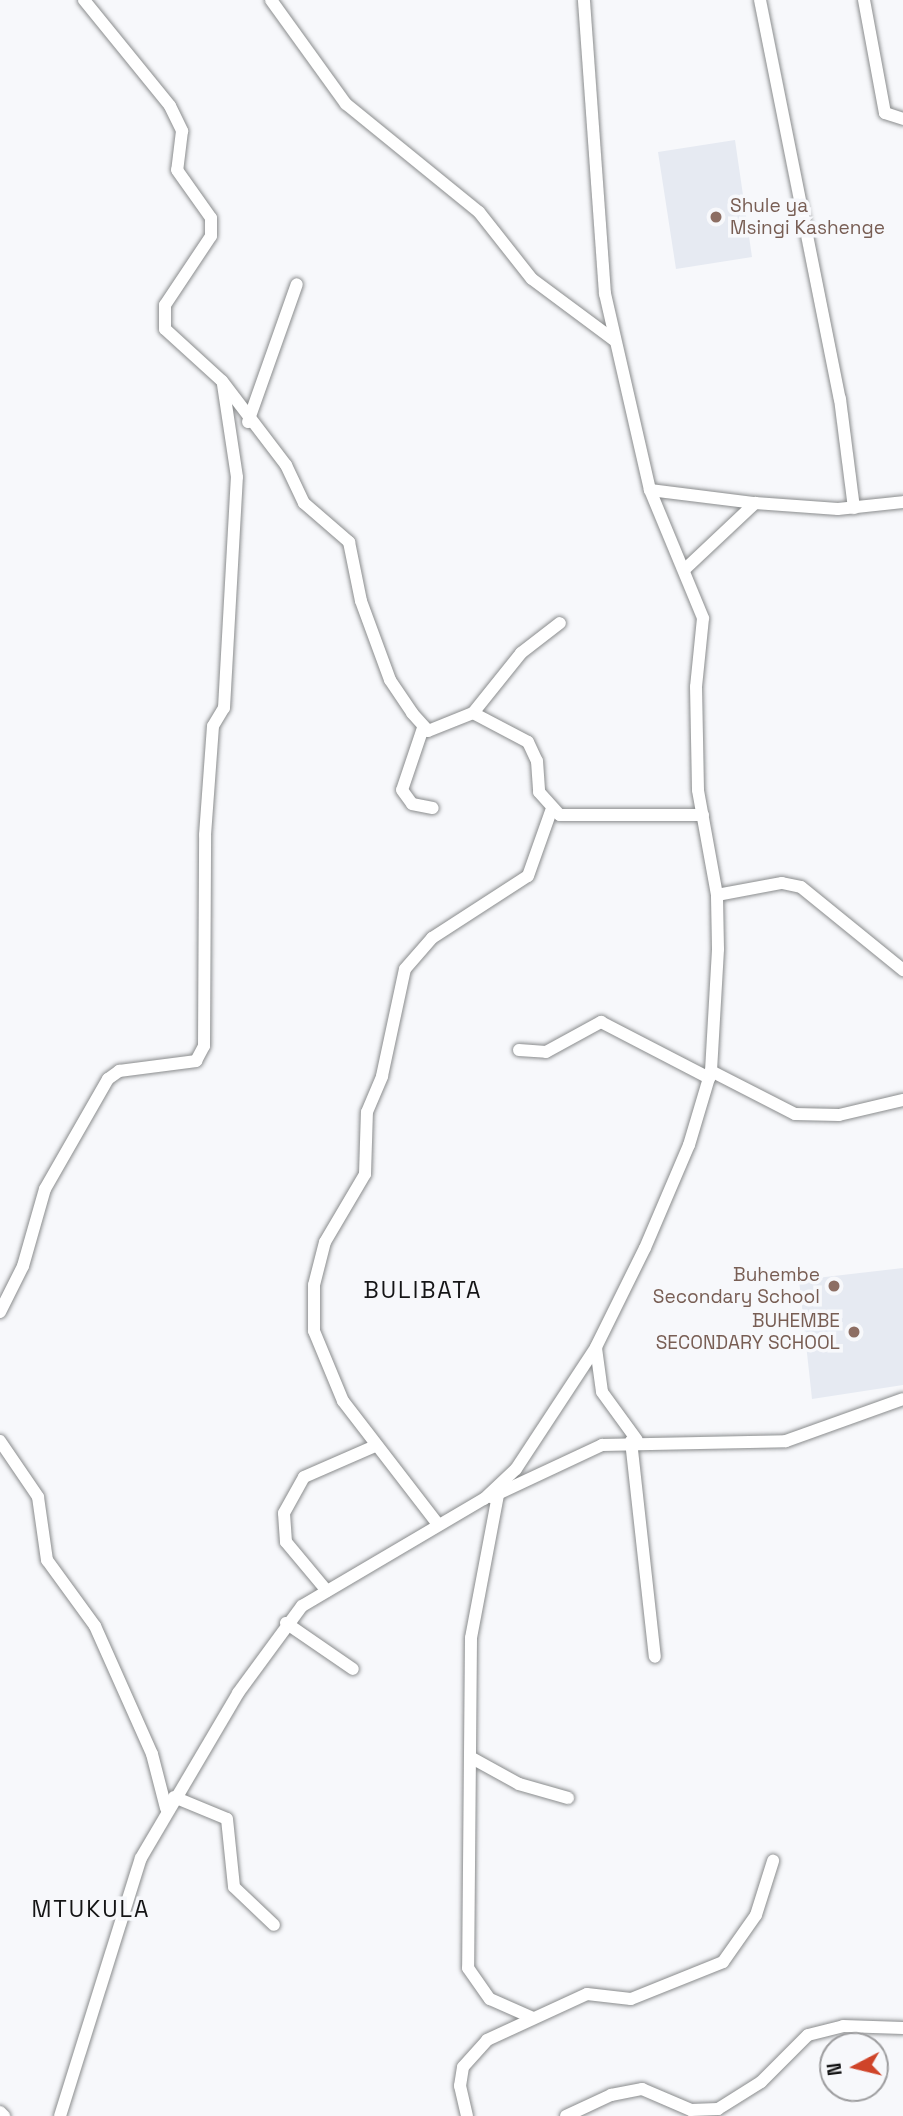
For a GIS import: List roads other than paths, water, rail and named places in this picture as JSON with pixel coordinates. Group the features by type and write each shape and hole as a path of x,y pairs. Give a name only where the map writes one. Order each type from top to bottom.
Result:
{"street":[{"path":"84,0 181,126 177,170 208,212 212,231 165,306 163,322 222,381 248,422 286,465 304,503 349,542 361,601 390,680 423,727 428,731 473,713 521,653 560,623"},
{"path":"271,0 346,104 479,212 532,279 614,340"},
{"path":"484,1499 516,1469 596,1347 676,1177 710,1074 717,895 703,815 695,720 703,618 650,490 614,340 597,231 584,0"},
{"path":"760,0 840,399 854,508"},
{"path":"864,0 885,113 903,119"},
{"path":"248,422 297,285"},
{"path":"0,1312 23,1266 45,1189 108,1079 131,1069 196,1061 204,1046 205,835 213,726 224,708 237,477 222,381"},
{"path":"650,490 755,503 854,508 903,502"},
{"path":"684,570 755,503"},
{"path":"473,713 513,730 535,750 539,792 551,811"},
{"path":"423,727 402,790 412,804 433,808"},
{"path":"551,811 606,817 703,815"},
{"path":"437,1523 423,1498 373,1447 343,1401 314,1331 317,1262 365,1174 367,1112 382,1076 405,969 432,938 528,876 551,811"},
{"path":"717,895 782,883 801,887 903,970"},
{"path":"519,1050 546,1052 601,1022 795,1114 839,1115 903,1100"},
{"path":"596,1347 602,1392 634,1440 655,1657"},
{"path":"60,2116 118,1922 170,1802 286,1623 327,1591 437,1523 484,1499 498,1496 586,1451 634,1440 693,1447 786,1441 903,1399"},
{"path":"0,1441 38,1497 47,1560 95,1626 152,1754 170,1802"},
{"path":"327,1591 290,1548 284,1513 304,1477 373,1447"},
{"path":"498,1496 474,1600 468,1968 490,1998 533,2018"},
{"path":"286,1623 353,1669"},
{"path":"470,1757 519,1784 568,1798"},
{"path":"170,1802 227,1819 234,1887 274,1925"},
{"path":"467,2116 460,2086 463,2067 487,2040 587,1994 645,1996 723,1962 756,1915 773,1861"},
{"path":"566,2116 594,2110 611,2095 642,2089 691,2110 718,2109 751,2090 816,2032 843,2026 903,2028"}],"place":[{"name":"Shule ya Msingi Kashenge","path":"716,217"},
{"name":"Buhembe Secondary School","path":"834,1286"},
{"name":"BUHEMBE SECONDARY SCHOOL","path":"854,1332"}],"district":[{"name":"BULIBATA","path":"423,1290"},
{"name":"MTUKULA","path":"91,1909"}]}
